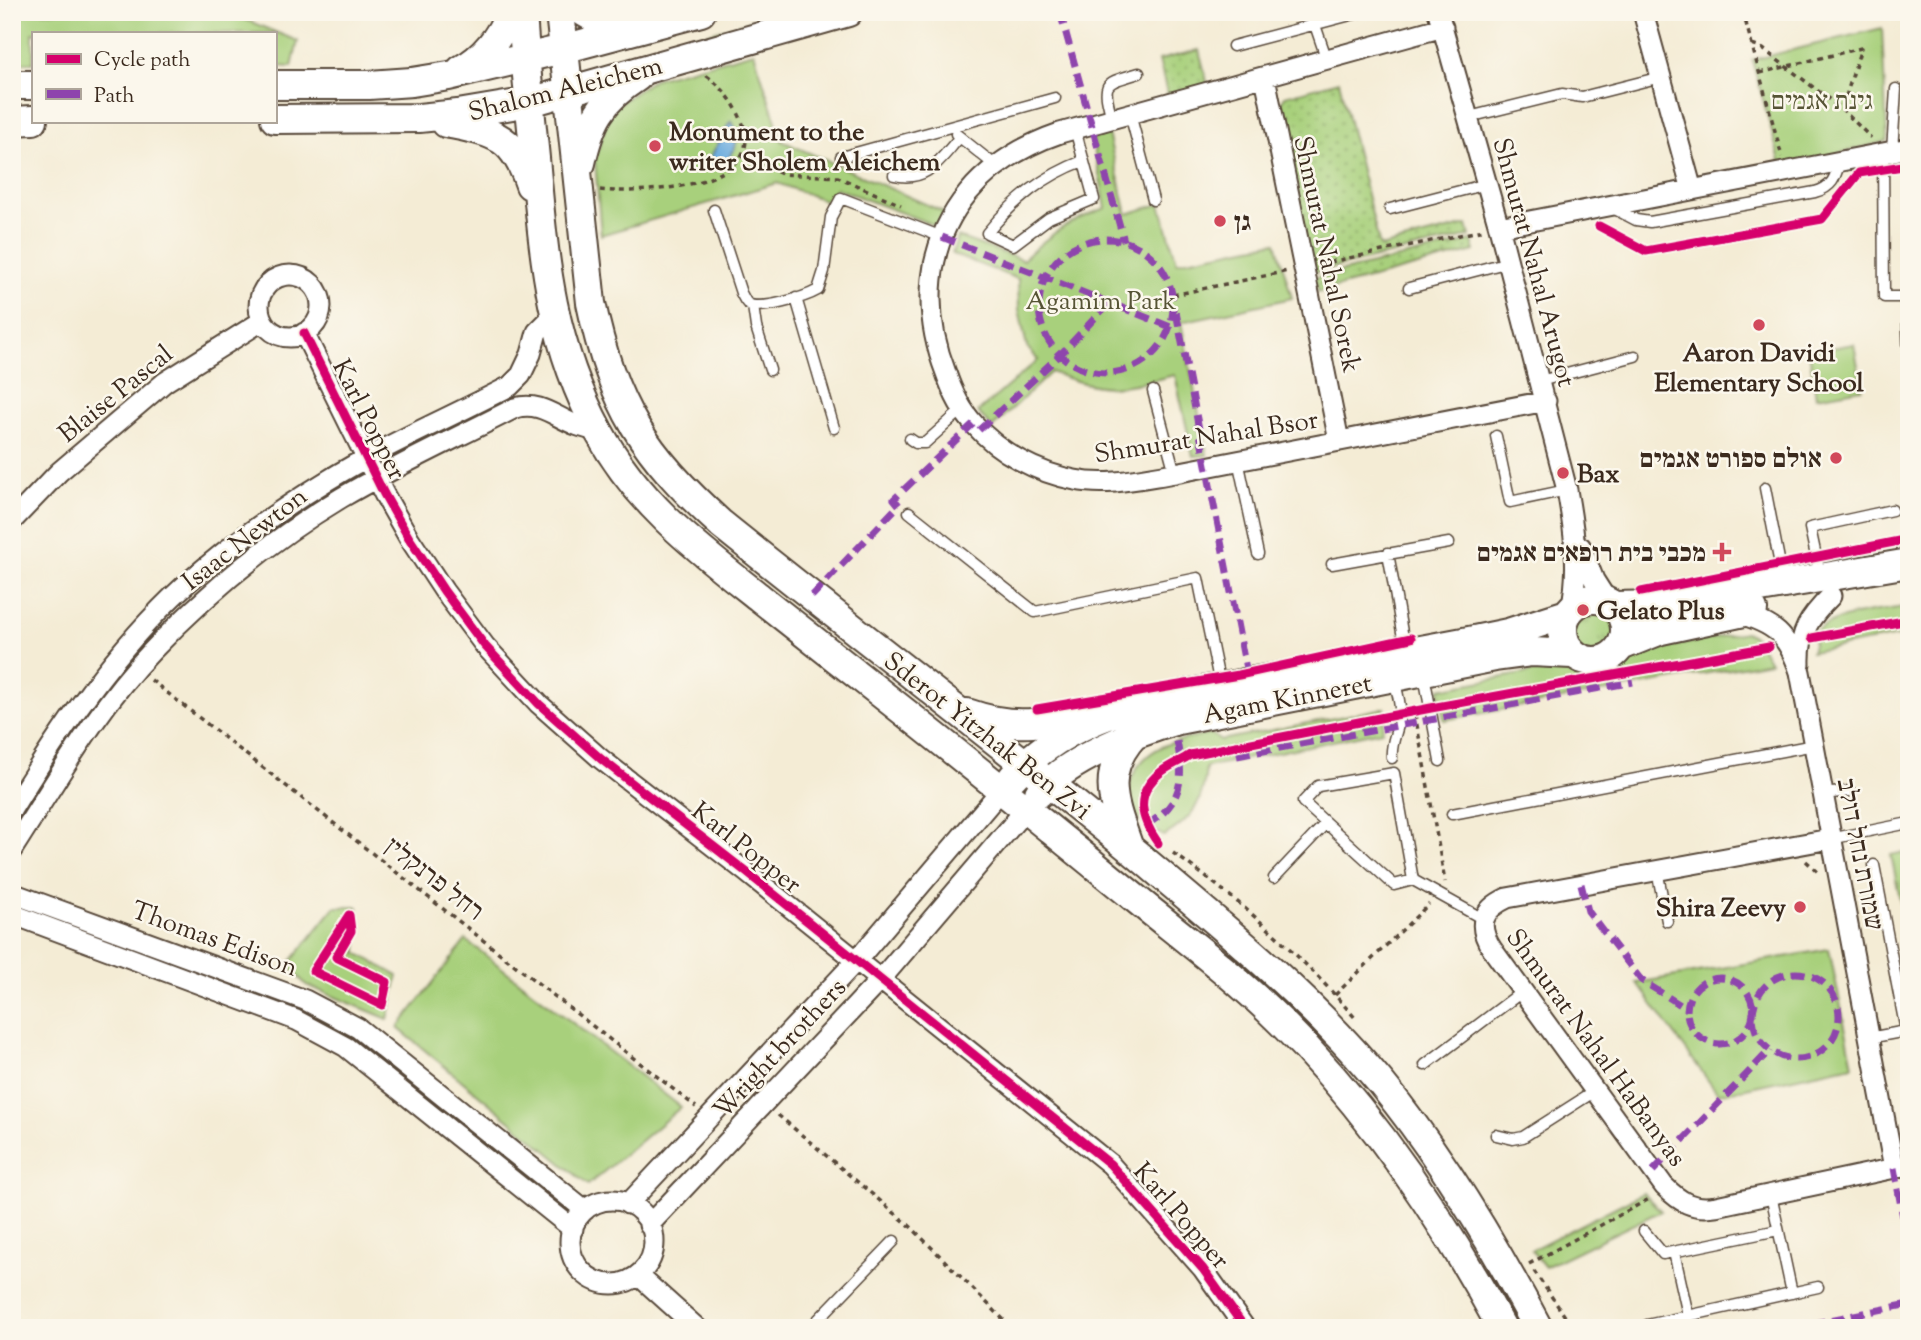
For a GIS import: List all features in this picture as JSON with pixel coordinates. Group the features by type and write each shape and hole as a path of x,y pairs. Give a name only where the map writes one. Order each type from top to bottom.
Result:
{"main road":[{"path":"449,76 480,58 495,42 510,12"},
{"name":"Sderot Yitzhak Ben Zvi","path":"522,12 540,214 554,315 570,370 598,432 627,478 651,506 681,534 1002,789 1241,985 1281,1022 1320,1063 1384,1141 1471,1271 1502,1328"},
{"name":"Sderot Yitzhak Ben Zvi","path":"560,12 584,254 598,339 621,404 640,437 689,494 721,524 1049,781 1256,953 1299,994 1382,1085 1411,1122 1476,1219 1538,1327"},
{"path":"584,12 612,24 642,29"},
{"name":"Shalom Aleichem","path":"276,85 369,85 449,76 701,12"},
{"name":"Shalom Aleichem","path":"276,119 419,117 458,114 530,102 848,12"},
{"path":"578,183 589,131 595,116 621,87 650,68"},
{"path":"12,85 32,85"},
{"path":"419,117 481,130 499,137 511,146 526,172 540,214"},
{"path":"12,121 32,120"},
{"path":"1621,646 1661,630 1736,612 1909,563"},
{"path":"1611,604 1624,622 1626,632 1621,646 1610,658 1600,661 1590,662 1572,654 1563,639 1563,623 1569,612 1581,601 1591,599 1611,604 1659,605 1784,585 1826,587 1909,582"},
{"name":"Agam Kinneret","path":"1026,809 1049,781 1134,735 1167,723 1407,668 1569,612"},
{"name":"Agam Kinneret","path":"1002,789 1043,749 1077,729 1153,701 1220,688 1532,652 1572,654"},
{"path":"955,708 986,719 1032,724 1153,701"},
{"path":"1129,848 1117,813 1112,778 1121,749 1134,735"}],"street":[{"path":"1643,12 1692,190"},
{"name":"Shmurat Nahal Bsor","path":"1441,20 1327,60 1074,129 1038,141 996,166 967,194 942,237 934,263 930,313 942,364 973,424 999,446 1053,475 1098,483 1175,472 1545,401"},
{"name":"Shmurat Nahal Arugot","path":"1441,20 1500,227 1574,526 1587,566 1611,604"},
{"name":"Shmurat Nahal Sorek","path":"1265,77 1339,441"},
{"path":"1500,227 1892,152"},
{"path":"281,275 305,279 314,287 320,298 321,309 317,321 298,336 285,337 274,333 262,321 258,302 262,290 281,275"},
{"name":"Isaac Newton","path":"12,809 87,695 138,633 184,586 255,528 326,481 510,386 526,365 537,332 554,315"},
{"name":"Blaise Pascal","path":"12,521 59,472 165,382 262,321"},
{"name":"Karl Popper","path":"304,333 409,538 444,592 485,646 539,704 601,759 881,979 1110,1164 1203,1269 1245,1328"},
{"name":"Isaac Newton","path":"12,850 100,713 151,652 229,576 293,528 377,479 523,406 546,409 574,424 598,432"},
{"name":"Shmurat Nahal Arugot","path":"1569,612 1576,573 1574,526"},
{"name":"שמורת נחל דולב","path":"1800,672 1800,646 1805,628 1826,587"},
{"name":"שמורת נחל דולב","path":"1736,612 1777,630 1793,652 1800,672 1869,1038 1901,1167"},
{"name":"Wright brothers","path":"628,1204 857,960 1002,789"},
{"name":"Wright brothers","path":"649,1225 881,979 1026,809"},
{"name":"Shmurat Nahal HaBanyas","path":"1830,839 1507,898 1497,902 1483,919 1482,930 1486,940 1522,991 1676,1199 1687,1205 1704,1208 1901,1167"},
{"name":"Thomas Edison","path":"12,893 305,1000 358,1028 585,1210"},
{"name":"Thomas Edison","path":"12,915 296,1020 346,1047 573,1228"},
{"path":"601,1201 628,1204 646,1217 653,1231 654,1248 649,1263 638,1275 623,1283 606,1284 591,1279 578,1268 571,1253 570,1237 575,1222 585,1210 601,1201"},
{"path":"638,1275 697,1328"}],"lane":[{"path":"1233,46 1362,12"},
{"path":"1315,25 1327,60"},
{"path":"1139,73 1113,81 1107,86 1105,94 1121,116 1153,200"},
{"path":"1469,117 1562,94 1582,97 1661,77"},
{"path":"1896,89 1884,297 1908,297 1909,366"},
{"path":"841,157 1055,98"},
{"path":"947,127 996,166"},
{"path":"1074,129 1094,199 1049,218 1013,245 987,233 1007,209 1039,182 1083,161"},
{"path":"894,175 911,178 928,172 960,137"},
{"path":"1609,206 1636,220 1650,222 1815,192 1830,186 1840,162"},
{"path":"1390,209 1488,183"},
{"path":"714,210 741,293 747,303 754,306 765,306 818,290 822,284 831,217 841,198 942,237"},
{"path":"1409,288 1509,262"},
{"path":"796,298 834,428"},
{"path":"754,306 756,327 770,370"},
{"path":"1540,381 1635,356"},
{"path":"1153,391 1175,472"},
{"path":"910,439 916,443 925,443 963,409"},
{"path":"1496,436 1510,502 1567,490"},
{"path":"1238,460 1258,554"},
{"path":"1765,488 1784,585"},
{"path":"1826,587 1810,528 1892,510"},
{"path":"909,512 1035,612 1198,578 1220,688"},
{"path":"1332,564 1448,543"},
{"path":"1388,554 1407,668 1440,761"},
{"path":"1392,758 1392,743 1400,715 1399,701 1407,668"},
{"path":"1452,814 1814,745"},
{"path":"1413,880 1394,773 1318,786 1303,802 1394,885 1413,880 1483,919"},
{"path":"1823,794 1850,791"},
{"path":"1274,878 1326,823"},
{"path":"1830,839 1909,823"},
{"path":"1869,1038 1906,1031 1874,865"},
{"path":"1657,870 1667,921"},
{"path":"1425,1065 1522,991"},
{"path":"1496,1135 1523,1138 1595,1091"},
{"path":"1771,1195 1792,1293"},
{"path":"1644,1231 1663,1254 1778,1230"},
{"path":"810,1328 894,1241"},
{"path":"1674,1252 1688,1315"},
{"path":"1644,1328 1688,1315 1818,1287"}],"path":[{"path":"1743,12 1787,172"},
{"path":"1752,46 1763,49 1786,66 1892,152"},
{"path":"1760,73 1861,48 1842,109"},
{"path":"578,183 628,193 697,184 723,172 738,160 746,146 745,131 737,110 725,91 682,59"},
{"path":"1172,295 1500,227"},
{"path":"1167,849 1245,907 1292,949 1335,995 1446,888 1407,668"},
{"path":"1803,858 1817,869 1821,880"},
{"path":"764,1103 910,1226 1012,1328"},
{"path":"1573,1328 1529,1264 1667,1190"}],"green space":[{"path":"12,12 245,12 241,18 276,32 32,32 32,63 12,63"},
{"path":"774,12 809,12 590,76 588,68 752,21"},
{"name":"גינת אגמים","path":"1882,28 1887,141 1782,168 1752,60"},
{"path":"276,32 298,41 292,67 276,66"},
{"path":"1199,50 1208,86 1168,97 1159,60"},
{"path":"754,52 782,141 946,213 939,227 836,188 827,201 777,183 601,235 595,161 610,110 654,79"},
{"path":"1339,81 1380,247 1467,225 1470,236 1311,273 1274,114 1285,96"},
{"name":"Agamim Park","path":"1108,134 1127,214 1160,204 1177,262 1276,242 1292,298 1181,322 1207,455 1193,456 1175,375 1112,387 1085,384 1051,372 992,428 978,412 1038,360 1027,347 1019,310 1018,279 952,254 958,237 1023,260 1062,228 1106,208 1092,139"},
{"path":"1472,241 1475,251 1319,292 1313,278"},
{"path":"1854,344 1862,389 1816,397 1809,352"},
{"path":"1593,604 1610,612 1618,629 1610,646 1593,654 1576,646 1568,629 1576,612"},
{"path":"1909,606 1909,634 1811,652 1816,631 1826,625 1849,617"},
{"path":"1745,632 1756,638 1770,662 1444,720 1439,689 1554,668 1583,676 1616,668 1647,651"},
{"path":"1385,708 1382,731 1206,767 1203,790 1195,808 1183,823 1164,836 1142,823 1131,806 1130,784 1134,774 1148,756 1168,744 1211,734 1221,740"},
{"path":"1909,851 1909,943 1891,855"},
{"path":"335,907 358,907 357,953 398,976 388,1019 306,985 288,965"},
{"path":"466,940 681,1107 588,1185 398,1028"},
{"path":"1829,949 1853,1065 1718,1094 1637,983"},
{"path":"1643,1193 1661,1211 1545,1267 1531,1250"}],"water":[{"path":"731,121 737,137 732,153 720,166 703,170"}],"marked path":[{"path":"1060,12 1124,241"},
{"path":"942,237 1176,329"},
{"path":"1106,239 1132,244 1153,259 1168,280 1173,306 1168,332 1153,353 1132,368 1106,373 1080,368 1059,353 1044,332 1039,306 1044,280 1059,259 1080,244 1106,239"},
{"path":"979,430 1060,355 1109,303"},
{"path":"1176,312 1248,679"},
{"path":"812,596 899,505 894,499 973,424"},
{"path":"1237,756 1633,682"},
{"path":"1146,825 1168,807 1179,787 1180,764 1176,736"},
{"path":"1581,884 1588,911 1641,980 1687,1009"},
{"path":"1796,973 1820,980 1832,992 1839,1016 1832,1040 1820,1052 1796,1059 1772,1052 1760,1040 1753,1016 1760,992 1772,980 1796,973"},
{"path":"1720,978 1743,988 1753,1011 1743,1034 1720,1044 1697,1034 1687,1011 1697,988 1720,978"},
{"path":"1653,1171 1770,1050"},
{"path":"1894,1168 1909,1250"},
{"path":"1790,1328 1909,1304"}],"cycle path":[{"path":"1599,226 1646,251 1822,219 1859,173 1909,165"},
{"path":"304,333 384,494 409,538 485,646 539,704 601,759 1110,1164 1203,1269 1245,1328"},
{"path":"1641,592 1909,539"},
{"path":"1812,638 1909,620"},
{"path":"1037,709 1239,675 1411,638"},
{"path":"1158,843 1144,816 1143,798 1146,789 1161,772 1190,755 1769,647"},
{"path":"349,915 351,931 336,957 387,982 382,1005 313,971 349,915"}],"place":[{"name":"Monument to the writer Sholem Aleichem","path":"655,146"},
{"name":"גן","path":"1220,221"},
{"name":"Aaron Davidi Elementary School","path":"1759,325"},
{"name":"אולם ספורט אגמים","path":"1836,458"},
{"name":"Bax","path":"1563,473"},
{"name":"מכבי בית רופאים אגמים","path":"1722,552"},
{"name":"Gelato Plus","path":"1583,610"},
{"name":"Shira Zeevy","path":"1800,907"}]}
